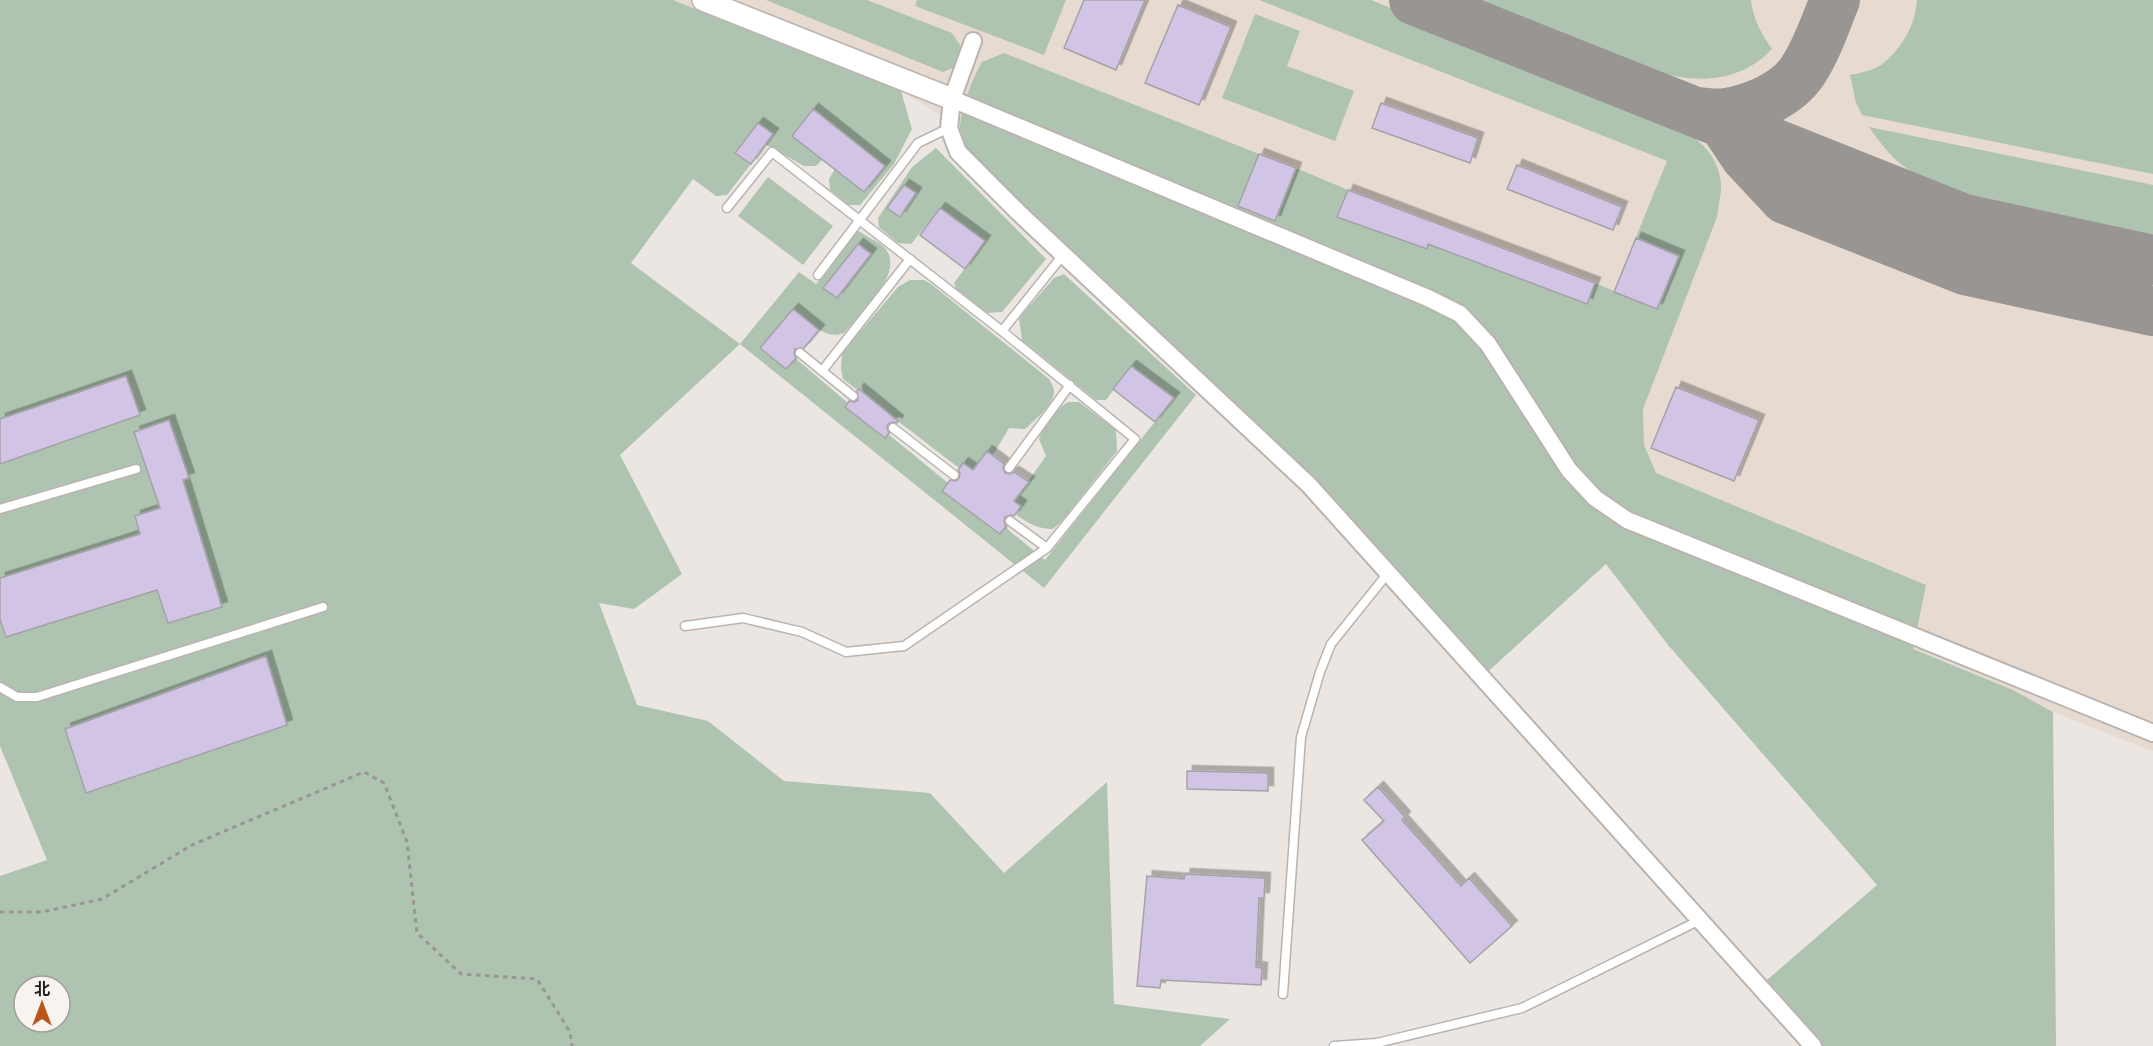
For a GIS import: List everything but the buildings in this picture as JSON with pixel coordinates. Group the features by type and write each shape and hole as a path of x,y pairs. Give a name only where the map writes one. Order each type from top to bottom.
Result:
{"street":[{"path":"703,0 952,99 1428,298 1460,314 1488,344 1569,470 1595,498 1628,520 2153,733"},
{"path":"973,41 952,99 949,128 958,152 1063,255 1309,485 1813,1046"}],"lane":[{"path":"818,275 918,143 949,128"},
{"path":"685,626 743,618 802,632 846,652 904,646 1047,548 1135,439 1002,331 772,152 727,208"},
{"path":"1002,331 1063,255"},
{"path":"822,371 910,259"},
{"path":"800,353 853,396"},
{"path":"1009,468 1070,386"},
{"path":"893,428 954,475"},
{"path":"0,509 136,469"},
{"path":"1010,521 1047,548"},
{"path":"1282,994 1301,737 1320,672 1331,644 1388,573"},
{"path":"0,687 17,697 37,697 323,607"},
{"path":"1334,1046 1377,1043 1522,1008 1700,920"}],"path":[{"path":"0,912 42,912 102,899 192,845 364,772 384,783 407,842 417,933 461,974 537,979 570,1032 572,1046"}],"shaded area":[{"path":"673,0 2153,0 2153,751 2053,712 2013,690 1913,649 958,126 901,91"}],"green space":[{"path":"0,0 673,0 901,91 912,129 894,164 860,205 849,205 830,190 829,179 835,169 864,192 884,165 814,109 792,136 823,159 816,166 804,166 765,144 773,134 758,123 735,153 751,164 727,195 716,196 693,179 631,263 740,344 620,455 682,574 634,609 599,603 637,705 708,721 784,781 930,793 1004,873 1107,782 1114,1004 1230,1019 1200,1046 0,1046 0,876 47,860 0,746"},
{"path":"766,0 867,0 952,33 962,48 955,67 943,72"},
{"path":"917,0 1066,0 1044,55 915,6"},
{"path":"1259,0 1371,0 1659,116 1699,142 1714,159 1721,183 1717,217 1643,409 1644,445 1656,473 1926,585 1913,649 2013,690 2053,712 2056,1046 1813,1046 1760,986 1877,885 1668,645 1606,564 1482,677 1309,485 958,152 961,116 976,73 982,62 1004,53 1259,154 1238,205 1275,220 1296,168 1348,190 1338,217 1426,249 1436,222 1453,229 1445,250 1587,304 1595,283 1614,291 1667,161"},
{"path":"1478,0 1751,0 1758,26 1772,49 1760,60 1733,74 1704,79 1673,76"},
{"path":"1917,0 2153,0 2153,174 1862,115 1856,103 1850,75 1866,72 1881,65 1895,52 1914,18"},
{"path":"1255,14 1300,31 1287,66 1354,91 1335,141 1222,98"},
{"path":"1869,127 2153,185 2153,237 2004,206 1951,191 1917,175 1902,165 1880,143"},
{"path":"936,148 1046,259 1002,312 987,313 956,289 954,283 985,241 940,208 911,244 898,243 879,227 878,218 912,167"},
{"path":"768,177 833,226 803,265 738,216"},
{"path":"857,230 882,245 890,258 890,269 885,281 869,305 844,333 837,335 816,328 793,309 761,348 795,358 848,403 845,407 884,438 888,434 948,483 942,491 1000,534 1005,527 1045,560 1173,399 1131,366 1106,400 1096,400 1022,340 1019,318 1054,278 1064,274 1196,395 1044,588 740,344 799,272 816,284"},
{"path":"910,280 924,280 931,284 1049,379 1053,387 1053,398 1038,418 1025,429 1009,428 993,455 987,451 973,470 963,463 959,468 843,379 842,353 898,287"},
{"path":"1069,402 1079,402 1116,430 1117,451 1063,520 1053,529 1037,527 1015,514 1021,506 1014,501 1046,456 1039,439 1044,429 1055,413"}],"taxiway":[{"path":"1414,0 1964,219 2153,260"},
{"path":"1698,112 1736,111 1768,100 1787,88 1802,72 1812,55 1835,0"},
{"path":"1723,123 1745,156 1785,199 1965,270 2153,311"}]}
